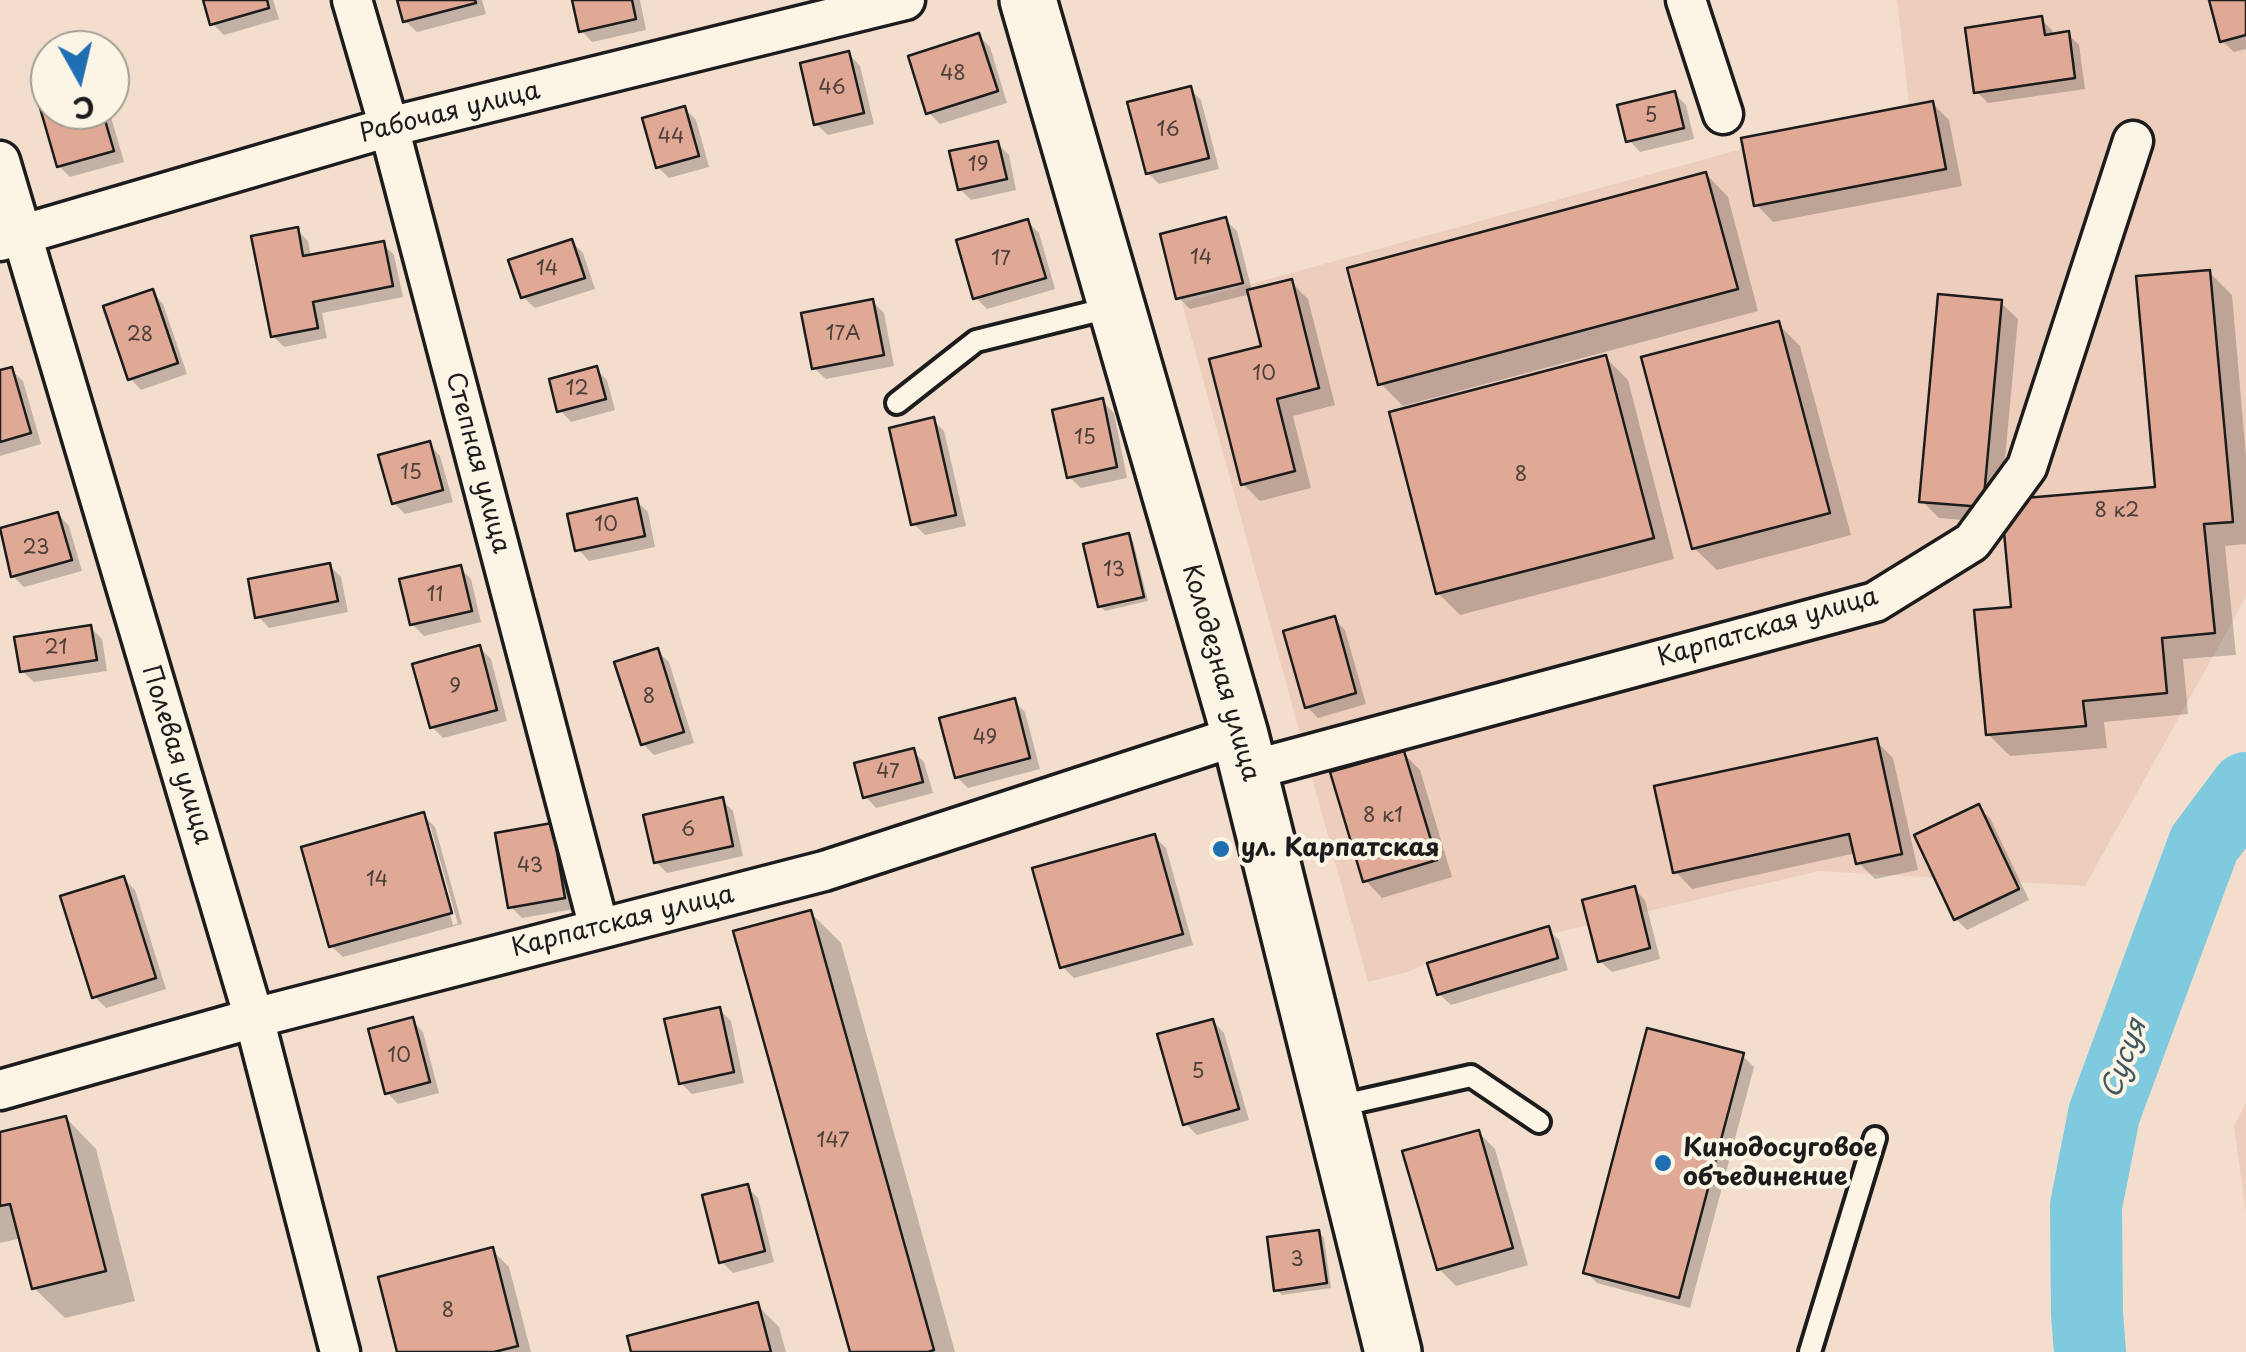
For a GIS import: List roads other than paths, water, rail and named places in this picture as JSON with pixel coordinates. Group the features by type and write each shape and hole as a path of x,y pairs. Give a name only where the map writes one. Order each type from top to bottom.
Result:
{"street":[{"name":"Степная улица","path":"352,0 599,928"},
{"name":"Рабочая улица","path":"11,237 388,127 905,0"},
{"name":"Колодезная улица","path":"1028,0 1244,753 1394,1352"},
{"path":"1686,0 1723,114"},
{"name":"Карпатская улица","path":"0,1090 254,1018 824,872 1244,753 1875,602 1972,542 2026,467 2133,141"},
{"name":"Полевая улица","path":"0,160 11,237 254,1018 340,1352"}],"lane":[{"path":"897,402 976,340 1115,306"},
{"path":"1332,1107 1470,1076 1539,1122"},
{"path":"1810,1352 1875,1138"}],"waterway":[{"name":"Сусуя","path":"2090,1352 2086,1206 2104,1114 2204,844 2246,788"}],"place":[{"name":"ул. Карпатская","path":"1221,849"},
{"name":"Кинодосуговое объединение","path":"1663,1163"}]}
